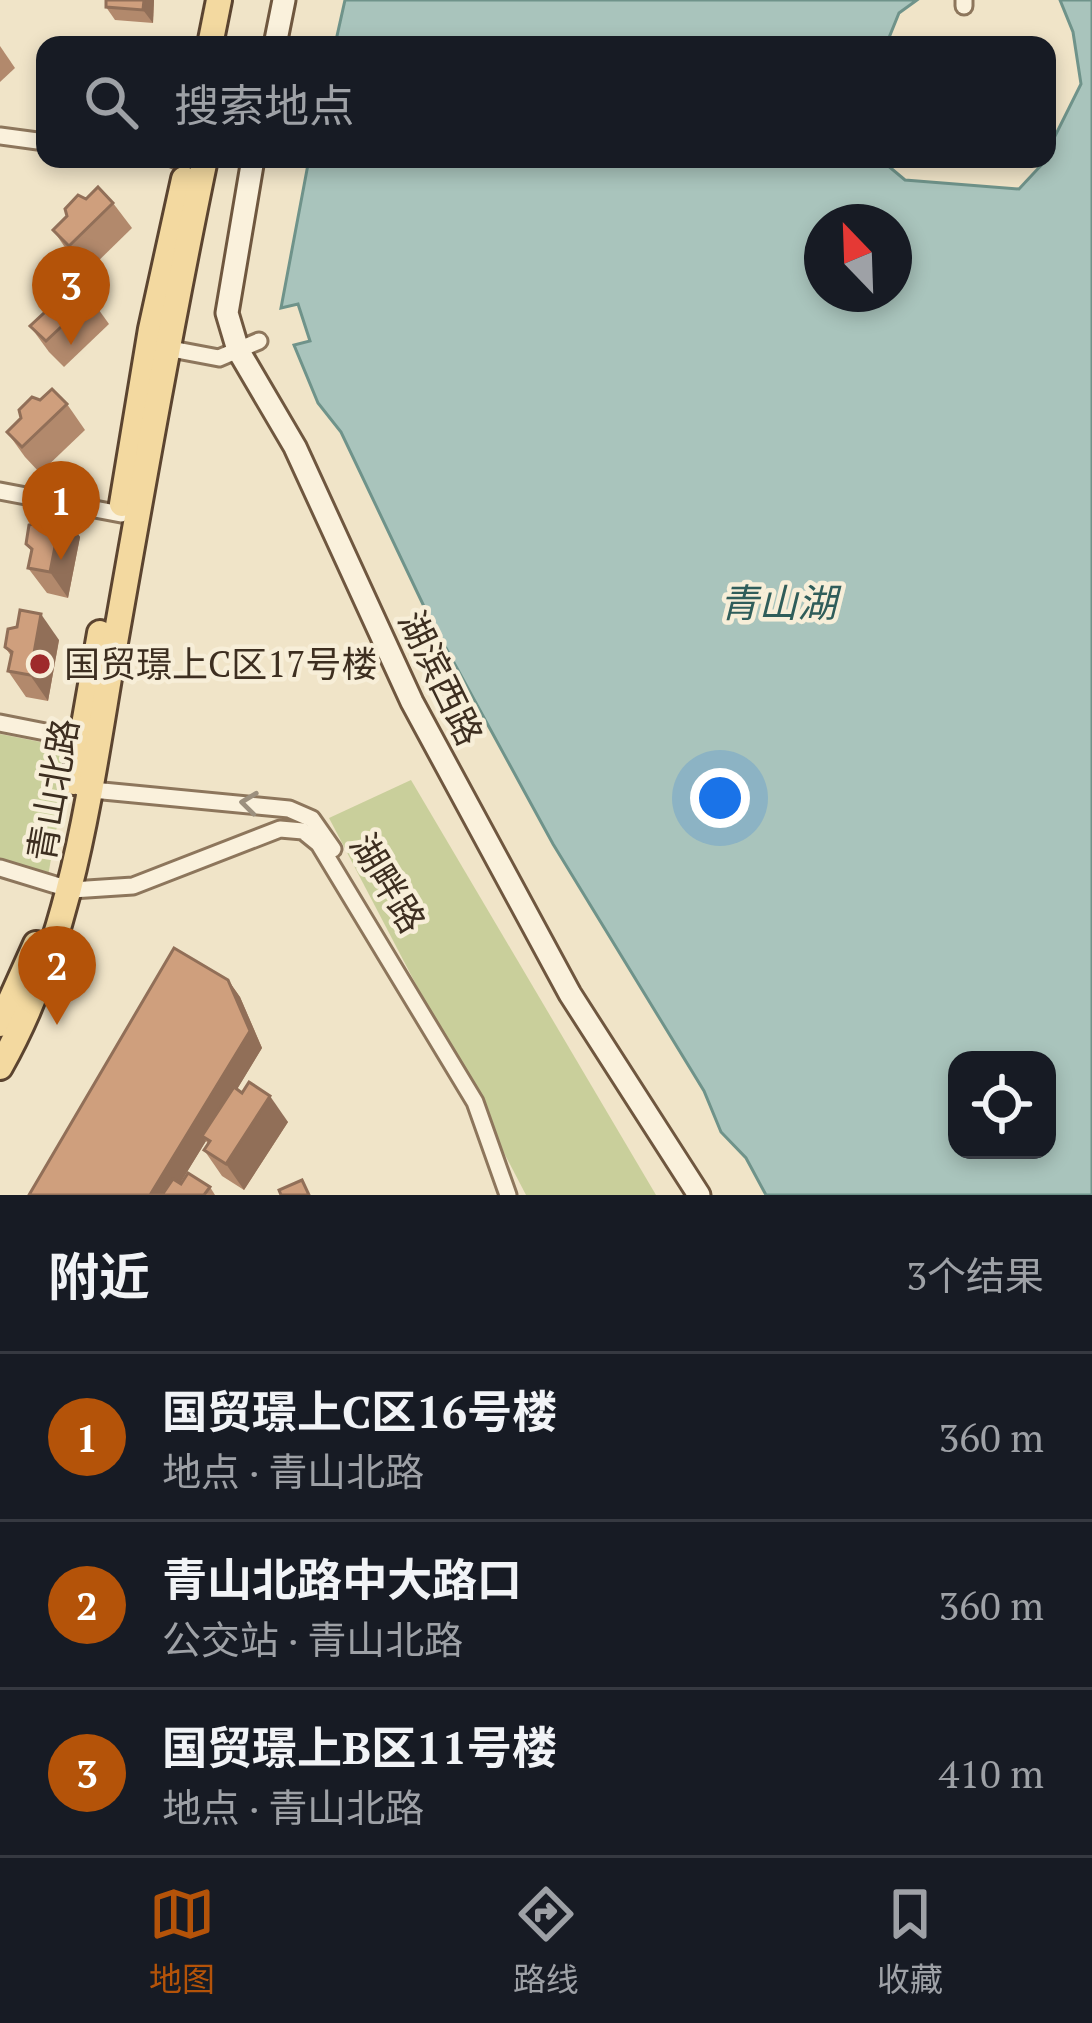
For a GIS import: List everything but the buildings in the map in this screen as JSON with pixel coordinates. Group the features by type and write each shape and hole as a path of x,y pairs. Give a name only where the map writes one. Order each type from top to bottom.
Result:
{"main road":[{"path":"212,36 219,0"},
{"path":"228,36 235,0"},
{"name":"青山北路","path":"81,789 80,739 151,329 187,168"},
{"name":"青山北路","path":"0,1067 28,1018 70,888 81,789 166,348 188,168"},
{"name":"青山北路","path":"0,1024 70,888"}],"street":[{"path":"277,36 284,0"},
{"path":"0,136 36,141"},
{"name":"湖滨西路","path":"251,168 227,314 248,346 412,701 547,952 699,1195"},
{"path":"166,348 220,358 248,346"},
{"path":"0,491 121,514"},
{"path":"0,723 80,739"},
{"name":"湖畔路","path":"81,789 252,803 289,809 312,819 482,1100 512,1195"},
{"name":"湖畔路","path":"70,888 133,886 280,829 303,832 319,844 475,1102 512,1195"},
{"path":"0,868 70,888"}],"green space":[{"path":"0,734 71,748 48,876 0,860"},
{"path":"411,780 656,1195 526,1195 329,818"}],"water":[{"path":"345,0 917,0 899,13 890,36 337,36"},
{"name":"青山湖","path":"1060,0 1092,0 1092,1195 766,1195 746,1158 721,1132 704,1091 553,844 429,617 341,432 318,403 294,345 310,341 298,304 281,308 307,168 891,168 905,180 1019,189 1039,168 1056,168 1056,134 1081,84 1073,32"}],"place":[{"name":"国贸璟上B区11号楼","path":"71,345"},
{"name":"国贸璟上C区16号楼","path":"61,560"},
{"name":"国贸璟上C区17号楼","path":"40,664"},
{"name":"青山北路中大路口","path":"57,1025"}]}
